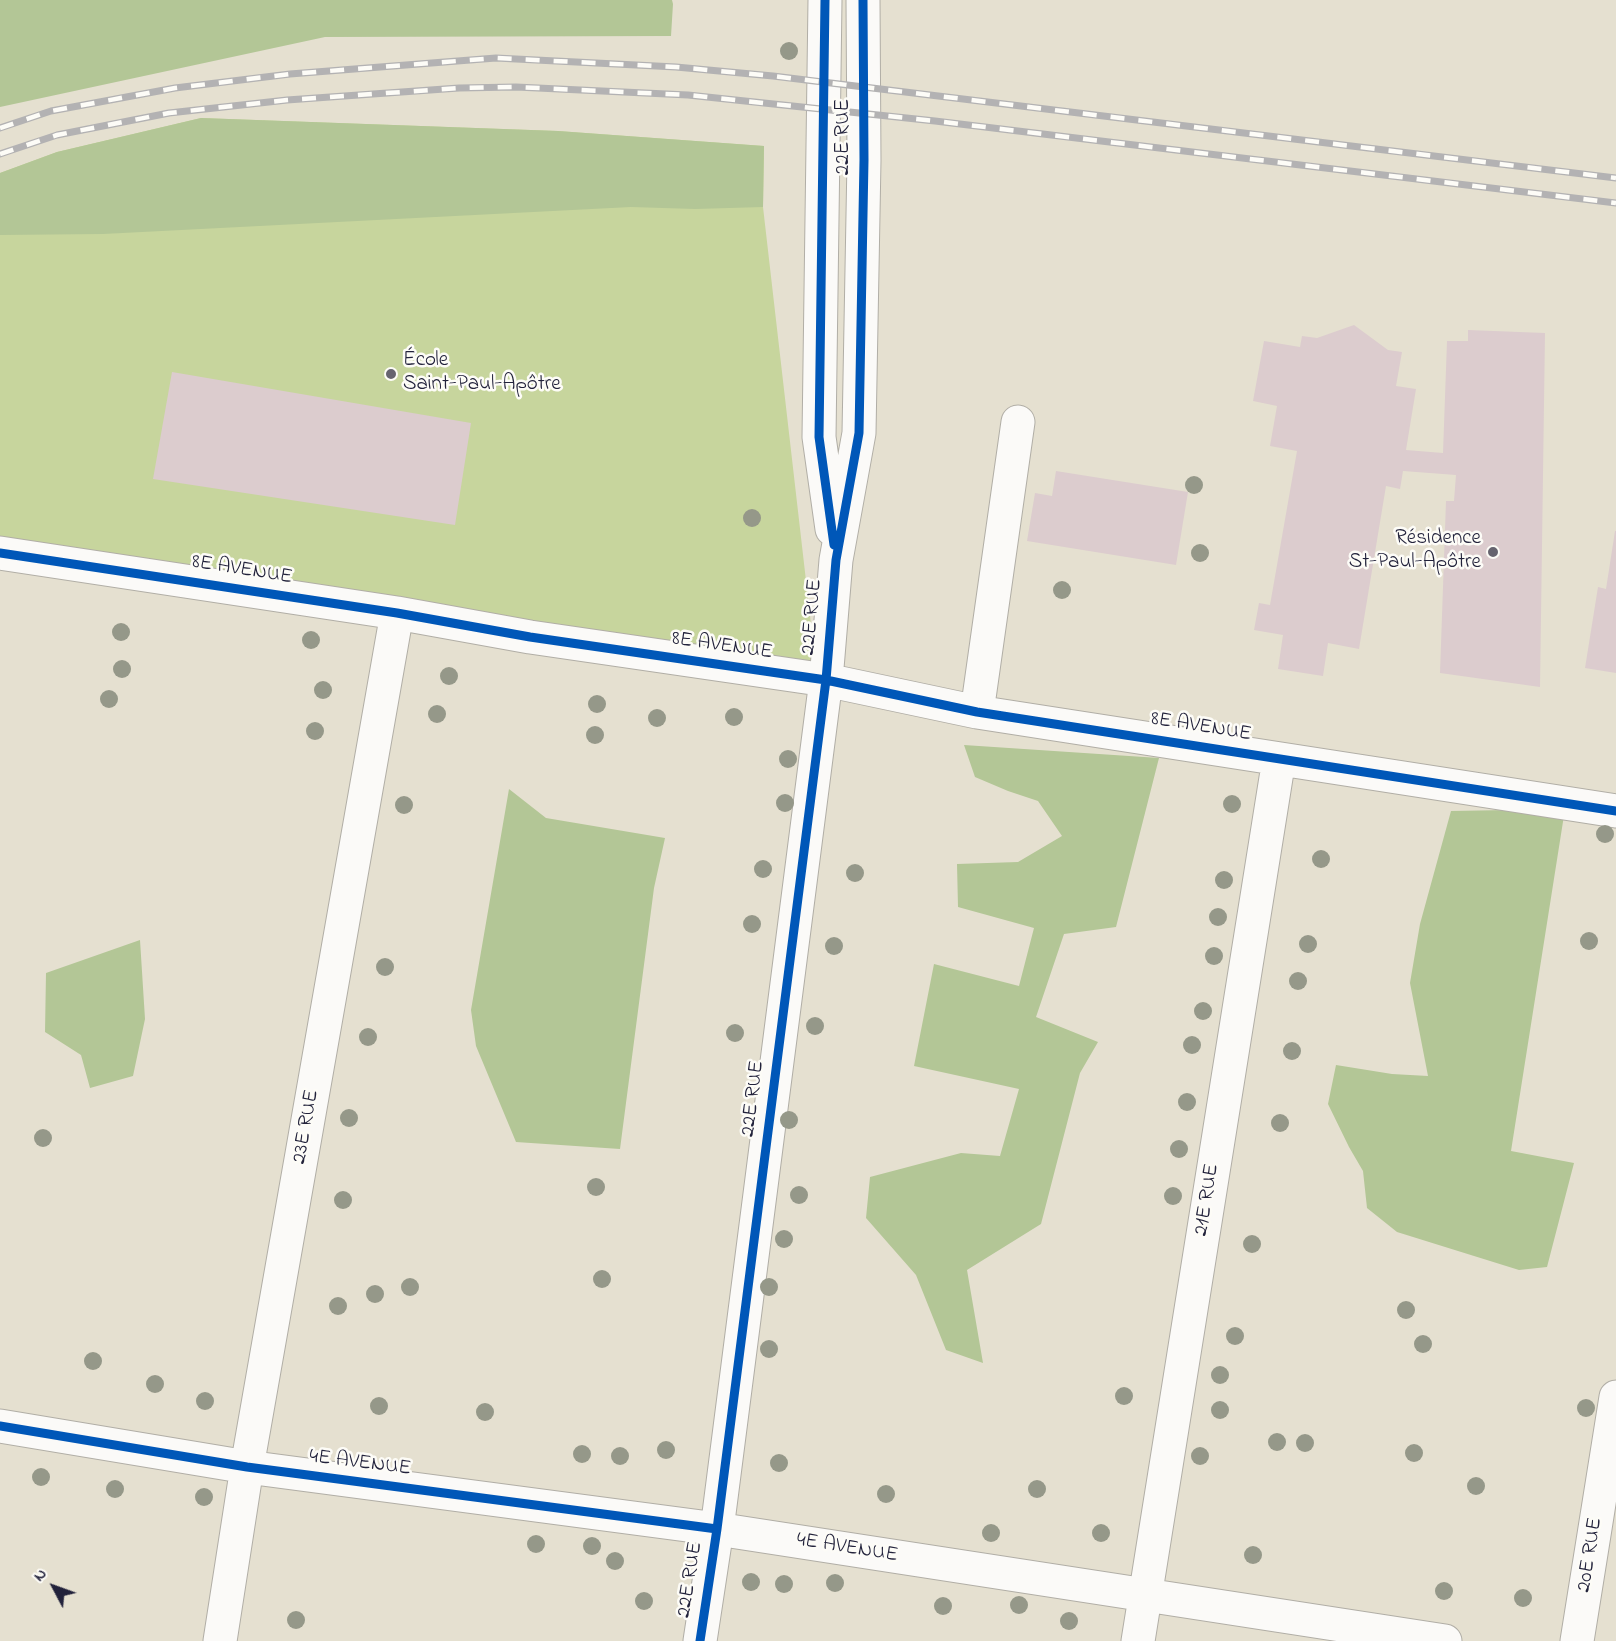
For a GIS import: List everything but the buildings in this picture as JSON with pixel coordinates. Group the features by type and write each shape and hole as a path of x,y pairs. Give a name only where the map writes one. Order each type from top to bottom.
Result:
{"street":[{"name":"22E RUE","path":"825,0 819,437 836,560"},
{"name":"22E RUE","path":"700,1641 717,1529 826,680 836,560 859,433 864,160 863,0"},
{"path":"977,712 1018,422"},
{"name":"8E AVENUE","path":"0,553 397,613 530,637 826,680 977,712 1616,811"},
{"name":"23E RUE","path":"220,1641 247,1467 397,613"},
{"name":"21E RUE","path":"1138,1641 1279,759"},
{"name":"20E RUE","path":"1578,1641 1616,1397"},
{"name":"4E AVENUE","path":"0,1426 247,1467 717,1529 1445,1641"}],"green space":[{"path":"0,0 672,0 673,4 671,36 325,37 0,107"},
{"name":"École Saint-Paul-Apôtre","path":"201,118 558,131 764,146 763,207 815,659 826,680 0,541 0,173 57,152"},
{"path":"201,118 558,131 764,146 763,207 695,209 631,207 103,234 0,235 0,173 57,152"},
{"path":"964,745 1159,758 1116,927 1064,934 1036,1017 1098,1042 1080,1073 1041,1224 967,1270 983,1363 946,1350 916,1275 866,1218 870,1177 961,1153 1000,1156 1019,1089 914,1066 934,964 1019,986 1034,928 958,907 957,864 1018,862 1062,836 1038,801 975,777"},
{"path":"509,789 546,818 665,838 654,888 620,1149 516,1142 476,1046 471,1010"},
{"path":"1565,809 1511,1151 1574,1163 1547,1267 1519,1270 1397,1232 1367,1208 1363,1171 1328,1104 1336,1065 1392,1074 1428,1076 1410,983 1420,924 1451,811"},
{"path":"140,940 145,1019 133,1076 90,1088 81,1055 45,1032 46,973"}],"railway":[{"path":"0,128 51,111 175,88 290,74 496,58 676,67 773,76 1616,178"},
{"path":"0,154 57,135 169,113 287,100 459,88 516,87 688,95 935,121 1616,203"}],"cycle path":[{"path":"825,0 819,437 834,545"},
{"path":"700,1641 717,1529 826,680 836,560 859,433 864,160 863,0"},
{"path":"0,553 397,613 530,637 826,680 977,712 1616,811"},
{"path":"0,1426 247,1467 717,1529"}],"place":[{"name":"École Saint-Paul-Apôtre","path":"391,374"},
{"name":"Résidence St-Paul-Apôtre","path":"1493,552"}]}
